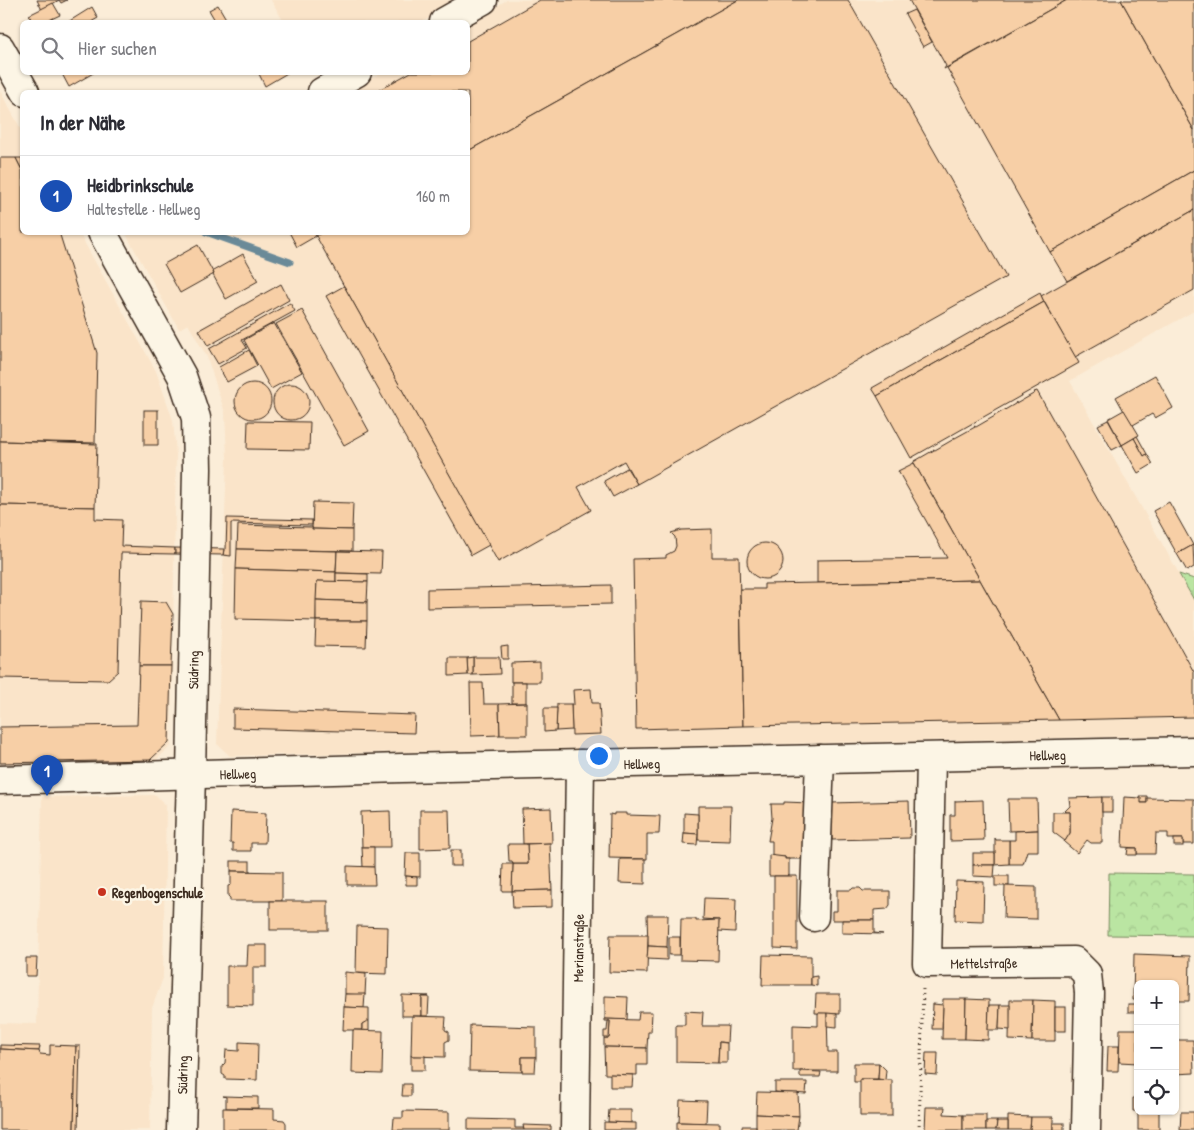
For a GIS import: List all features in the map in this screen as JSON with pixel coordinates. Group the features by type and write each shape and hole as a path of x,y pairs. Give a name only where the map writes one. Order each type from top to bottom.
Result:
{"street":[{"path":"448,20 483,0"},
{"path":"0,48 24,90"},
{"path":"326,90 352,75"},
{"name":"Südring","path":"104,235 182,376 196,418 197,479 191,775 181,1130"},
{"name":"Hellweg","path":"0,780 580,764 1194,751"},
{"path":"927,963 931,758"},
{"path":"814,918 820,759"},
{"name":"Merianstraße","path":"575,1130 580,764"},
{"name":"Mettelstraße","path":"927,963 1074,961 1087,974 1089,993 1086,1130"}],"path":[{"path":"919,1130 923,975 927,963"}],"shaded area":[{"path":"271,0 461,0 426,20 283,20"},
{"path":"507,0 1194,0 1194,311 1070,381 1194,600 1194,735 230,756 217,744 227,458 225,413 207,357 188,324 179,329 127,235 470,235 470,90 351,90 377,75 470,75 470,22"},
{"path":"0,91 20,127 20,235 80,235 156,371 173,420 176,454 171,746 155,761 0,765"},
{"name":"Regenbogenschule","path":"156,795 166,805 163,978 152,1008 150,1130 0,1130 0,1023 37,1024 42,797"}],"green space":[{"path":"1179,574 1194,579 1194,600"},
{"path":"1109,873 1194,874 1194,936 1108,935"}],"building":[{"path":"37,0 59,0 42,10"},
{"path":"540,0 738,0 470,150 470,90 379,90 406,75 470,75 470,40"},
{"path":"738,0 848,0 1006,277 637,484 624,461 578,487 591,510 498,562 316,236 470,235 470,150"},
{"path":"909,0 1067,0 944,69 946,66"},
{"path":"1067,0 1121,0 1194,130 1194,170 1050,252 947,68"},
{"path":"1121,0 1194,0 1194,130"},
{"path":"53,3 60,15 49,20 32,20 29,15"},
{"path":"218,5 227,20 215,20 209,10"},
{"path":"92,7 98,18 94,20 71,20"},
{"path":"914,10 932,42 923,47 905,14"},
{"path":"63,75 90,75 69,87"},
{"path":"260,75 284,75 265,86"},
{"path":"0,158 16,158 20,166 20,235 60,235 97,353 95,443 0,441"},
{"path":"16,158 20,158 20,166"},
{"path":"1194,170 1194,210 1067,281 1050,252"},
{"path":"1194,210 1194,290 1075,357 1041,296"},
{"path":"291,235 316,235 316,236 297,247"},
{"path":"198,245 214,274 180,293 164,264"},
{"path":"243,254 258,281 226,299 213,275 213,271"},
{"path":"281,284 289,300 208,346 199,330"},
{"path":"344,286 489,545 471,555 326,296"},
{"path":"1040,293 1044,302 877,396 872,388"},
{"path":"1044,302 1079,363 911,458 877,396"},
{"path":"290,303 295,311 242,340 247,348 218,364 209,349"},
{"path":"302,310 369,431 344,445 276,324"},
{"path":"274,323 302,372 271,389 244,340"},
{"path":"249,350 257,366 227,382 219,367"},
{"path":"1155,375 1173,408 1155,418 1152,414 1133,425 1134,429 1116,397"},
{"path":"253,383 266,388 271,401 266,414 253,419 240,414 235,401 240,388"},
{"path":"291,384 298,385 304,389 308,395 308,409 304,415 298,419 291,420 284,419 278,415 274,409 273,402 274,395 278,389 284,385"},
{"path":"1037,391 1194,672 1194,717 1059,720 913,464 915,460 933,449 935,450 954,439 954,437 974,426 976,427"},
{"path":"144,410 158,410 158,445 144,445"},
{"path":"1124,410 1139,435 1122,445 1108,419"},
{"path":"1108,420 1122,445 1112,450 1098,425"},
{"path":"248,421 310,422 309,450 247,449"},
{"path":"1137,436 1147,454 1144,456 1134,438"},
{"path":"1134,438 1144,456 1147,454 1153,464 1138,473 1122,445"},
{"path":"0,441 97,444 95,507 0,505"},
{"path":"914,463 980,580 817,583 817,560 947,558 898,471"},
{"path":"627,468 637,484 613,497 604,481"},
{"path":"313,502 353,503 352,530 312,529"},
{"path":"1169,502 1193,545 1177,554 1153,511"},
{"path":"0,505 95,507 95,519 122,520 121,546 175,548 175,554 121,553 118,671 108,680 0,678"},
{"path":"227,518 312,520 312,525 231,523 231,556 223,555 224,549 226,549"},
{"path":"238,525 352,530 352,551 237,549"},
{"path":"712,529 712,557 739,557 743,726 636,729 633,559 666,558 666,555 674,551 676,546 675,537 671,533 681,530"},
{"path":"765,543 778,548 783,561 778,574 765,579 752,574 747,561 752,548"},
{"path":"1193,545 1194,567 1187,571 1177,554"},
{"path":"175,548 224,549 223,555 175,554"},
{"path":"237,549 337,551 336,572 236,569"},
{"path":"337,551 382,552 381,574 336,573"},
{"path":"236,569 336,572 336,582 317,581 316,621 235,619"},
{"path":"336,573 368,574 368,582 336,582"},
{"path":"980,580 1059,720 743,726 740,589 764,589 764,584"},
{"path":"317,581 368,582 367,602 316,600"},
{"path":"611,585 611,604 427,608 427,589"},
{"path":"316,600 367,602 367,621 316,621"},
{"path":"141,601 166,602 173,614 171,666 139,666"},
{"path":"316,621 367,621 366,647 315,646"},
{"path":"508,646 508,659 502,659 501,647"},
{"path":"473,657 499,657 500,674 473,675"},
{"path":"473,657 473,675 468,675 467,658"},
{"path":"449,658 467,658 468,675 449,676"},
{"path":"540,662 540,682 511,682 511,663"},
{"path":"139,666 171,666 169,742 150,760 0,763 0,727 137,725"},
{"path":"512,682 526,682 526,703 512,703"},
{"path":"470,683 483,683 484,704 499,704 500,735 471,736"},
{"path":"591,689 592,703 599,703 601,734 572,735 571,704 574,704 573,690"},
{"path":"527,703 527,735 500,735 499,704"},
{"path":"557,704 571,704 572,730 556,731"},
{"path":"544,708 557,708 556,731 544,732"},
{"path":"233,709 415,715 414,733 233,728"},
{"path":"1139,796 1147,796 1147,803 1141,803"},
{"path":"1102,797 1102,843 1091,843 1087,840 1077,853 1064,842 1070,833 1070,812 1064,812 1070,806 1069,798"},
{"path":"1102,797 1112,797 1112,812 1102,812"},
{"path":"1124,797 1141,798 1141,803 1147,803 1147,798 1194,799 1194,844 1183,844 1183,839 1168,839 1168,833 1156,833 1155,854 1137,854 1137,848 1122,847"},
{"path":"1008,799 1037,799 1038,830 1009,831"},
{"path":"983,800 984,840 950,841 950,815 955,815 955,801"},
{"path":"909,801 910,838 832,840 831,803"},
{"path":"784,802 810,803 803,827 810,829 804,859 772,857 772,841 768,841 772,818 771,804 784,804"},
{"path":"698,806 731,806 730,841 698,840"},
{"path":"551,808 552,843 523,844 522,809"},
{"path":"420,810 449,810 450,848 420,849"},
{"path":"231,811 266,813 265,843 251,843 251,851 233,851 233,843 230,843"},
{"path":"390,811 391,847 362,847 361,812"},
{"path":"1053,812 1070,812 1070,833 1065,841 1053,832"},
{"path":"614,813 660,816 659,834 647,834 647,859 609,858 610,814 614,815"},
{"path":"684,813 698,814 698,834 684,833"},
{"path":"1038,830 1038,851 1027,851 1023,864 1009,864 1009,840 1015,840 1015,831"},
{"path":"684,833 698,834 697,845 683,844"},
{"path":"995,838 996,840 1009,840 1009,864 995,865"},
{"path":"1174,839 1183,839 1183,846 1174,846"},
{"path":"550,843 552,890 512,891 513,861 513,864 528,864 527,844"},
{"path":"508,844 527,844 528,864 513,864 512,861 509,861"},
{"path":"362,847 374,847 374,867 363,867"},
{"path":"1128,848 1137,848 1137,855 1127,855"},
{"path":"451,850 461,850 461,866 451,866"},
{"path":"406,853 420,853 420,877 405,876"},
{"path":"973,853 995,853 995,865 973,865"},
{"path":"769,855 789,859 789,876 769,876"},
{"path":"620,859 645,859 645,884 619,883"},
{"path":"231,861 250,861 250,871 231,871"},
{"path":"503,864 513,864 512,891 502,891"},
{"path":"973,865 995,865 994,877 973,876"},
{"path":"347,866 374,867 375,885 347,885"},
{"path":"231,871 282,872 282,901 230,901 228,886 231,885"},
{"path":"406,876 417,877 417,885 406,885"},
{"path":"774,876 797,876 797,949 774,948"},
{"path":"995,876 1009,876 1009,886 995,886"},
{"path":"956,881 984,882 983,921 955,920"},
{"path":"1005,886 1036,887 1036,919 1004,918"},
{"path":"853,888 860,888 863,891 890,891 890,905 887,909 874,910 874,920 832,920 832,911 837,911 837,890 851,890"},
{"path":"552,890 552,907 513,908 512,891"},
{"path":"704,898 736,899 735,932 718,931 719,920 703,919"},
{"path":"270,901 328,901 328,930 270,930"},
{"path":"647,915 668,915 667,947 648,946"},
{"path":"681,919 696,919 696,921 719,920 718,961 680,960"},
{"path":"842,920 874,920 874,933 883,934 842,933"},
{"path":"357,926 388,927 387,974 356,973"},
{"path":"610,935 648,935 647,973 609,972"},
{"path":"669,937 680,937 680,955 669,955"},
{"path":"248,945 267,945 267,967 253,967 253,1006 227,1005 227,966 247,966"},
{"path":"648,946 667,947 667,960 647,959"},
{"path":"1134,954 1190,956 1189,1001 1179,1001 1179,980 1134,980 1133,1000"},
{"path":"763,955 811,956 811,985 762,985"},
{"path":"26,958 37,958 36,976 26,976"},
{"path":"345,972 366,974 365,995 345,994"},
{"path":"817,976 817,986 811,985 811,977"},
{"path":"345,994 365,994 364,1008 344,1007"},
{"path":"816,994 840,994 840,1014 815,1013"},
{"path":"402,995 429,996 422,997 422,1016 402,1016"},
{"path":"605,996 628,997 627,1020 605,1019"},
{"path":"422,997 429,997 428,1016 422,1016"},
{"path":"943,999 966,999 965,1039 942,1039"},
{"path":"966,999 989,1000 988,1040 965,1039"},
{"path":"1010,1000 1033,1000 1032,1041 1009,1040"},
{"path":"1033,1000 1055,1001 1055,1041 1032,1041"},
{"path":"933,1004 943,1005 942,1029 932,1029"},
{"path":"1128,1004 1134,1004 1134,1012 1128,1012"},
{"path":"989,1005 1000,1005 999,1030 988,1030"},
{"path":"1000,1005 1010,1005 1010,1030 999,1029"},
{"path":"344,1007 369,1008 369,1021 362,1024 362,1030 343,1030"},
{"path":"1055,1007 1066,1007 1066,1031 1055,1031"},
{"path":"685,1011 703,1012 702,1026 728,1026 727,1043 719,1042 718,1063 676,1062 676,1025 685,1025"},
{"path":"639,1012 652,1012 651,1032 648,1032 647,1048 604,1047 604,1038 609,1038 610,1021 605,1021 605,1019 638,1020"},
{"path":"818,1013 827,1013 828,1052 837,1052 837,1071 793,1071 793,1025 818,1026"},
{"path":"827,1013 837,1014 837,1027 827,1026"},
{"path":"412,1016 446,1017 445,1030 449,1032 449,1040 445,1042 445,1057 411,1056"},
{"path":"369,1021 369,1031 362,1030 362,1024"},
{"path":"608,1021 610,1021 609,1038 604,1038 604,1031 607,1031"},
{"path":"470,1025 536,1027 536,1057 522,1057 522,1072 469,1071"},
{"path":"1120,1029 1134,1029 1134,1063 1119,1062"},
{"path":"353,1030 383,1031 382,1074 352,1073"},
{"path":"1179,1040 1193,1040 1194,1073 1179,1074"},
{"path":"239,1042 258,1043 257,1080 225,1079 225,1076 222,1074 226,1050 239,1051"},
{"path":"719,1042 727,1043 727,1063 718,1063"},
{"path":"0,1045 40,1046 39,1051 0,1049"},
{"path":"50,1045 76,1046 74,1130 0,1130 0,1049 39,1051 40,1054 50,1055"},
{"path":"76,1046 80,1046 78,1130 74,1130"},
{"path":"1108,1046 1119,1046 1118,1071 1107,1071"},
{"path":"604,1047 647,1048 647,1065 637,1065 637,1075 605,1074"},
{"path":"926,1053 938,1053 937,1075 925,1074"},
{"path":"411,1056 425,1056 425,1070 411,1070"},
{"path":"522,1057 536,1057 535,1072 522,1072"},
{"path":"854,1063 879,1063 878,1079 860,1079 861,1082 854,1082"},
{"path":"879,1063 886,1070 885,1080 878,1079"},
{"path":"800,1071 821,1072 820,1077 800,1077"},
{"path":"610,1074 633,1075 632,1087 610,1087"},
{"path":"860,1079 892,1080 892,1116 860,1116"},
{"path":"775,1082 807,1082 806,1094 775,1092"},
{"path":"403,1084 411,1084 411,1096 402,1096"},
{"path":"757,1092 798,1093 799,1116 756,1114"},
{"path":"223,1096 258,1097 258,1108 226,1108 226,1097"},
{"path":"680,1100 707,1101 706,1123 679,1122"},
{"path":"926,1107 945,1107 944,1114 963,1115 963,1130 925,1130"},
{"path":"223,1108 274,1109 274,1119 284,1120 286,1130 223,1130"},
{"path":"609,1110 631,1110 631,1123 608,1122"},
{"path":"403,1111 449,1112 449,1130 393,1130 394,1118 403,1118"},
{"path":"1181,1112 1194,1112 1194,1130 1180,1130"},
{"path":"756,1114 799,1116 797,1130 756,1130"},
{"path":"963,1115 986,1115 986,1130 963,1130"},
{"path":"1138,1115 1159,1115 1159,1130 1138,1130"},
{"path":"1008,1116 1031,1117 1030,1130 1008,1130"},
{"path":"1031,1117 1053,1117 1053,1130 1030,1130"},
{"path":"468,1119 515,1120 515,1128 524,1128 524,1130 468,1130"},
{"path":"986,1121 997,1121 996,1130 986,1130"},
{"path":"997,1121 1008,1121 1008,1130 996,1130"},
{"path":"604,1122 636,1123 636,1130 604,1130"},
{"path":"677,1122 720,1123 720,1130 677,1130"},
{"path":"1053,1123 1064,1123 1064,1130 1053,1130"},
{"path":"523,1125 551,1126 551,1130 524,1130"},
{"path":"742,1126 756,1126 756,1130 742,1130"}],"waterway":[{"path":"214,235 290,262"}],"place":[{"name":"Heidbrinkschule","path":"47,796"},
{"name":"Regenbogenschule","path":"102,892"}]}
